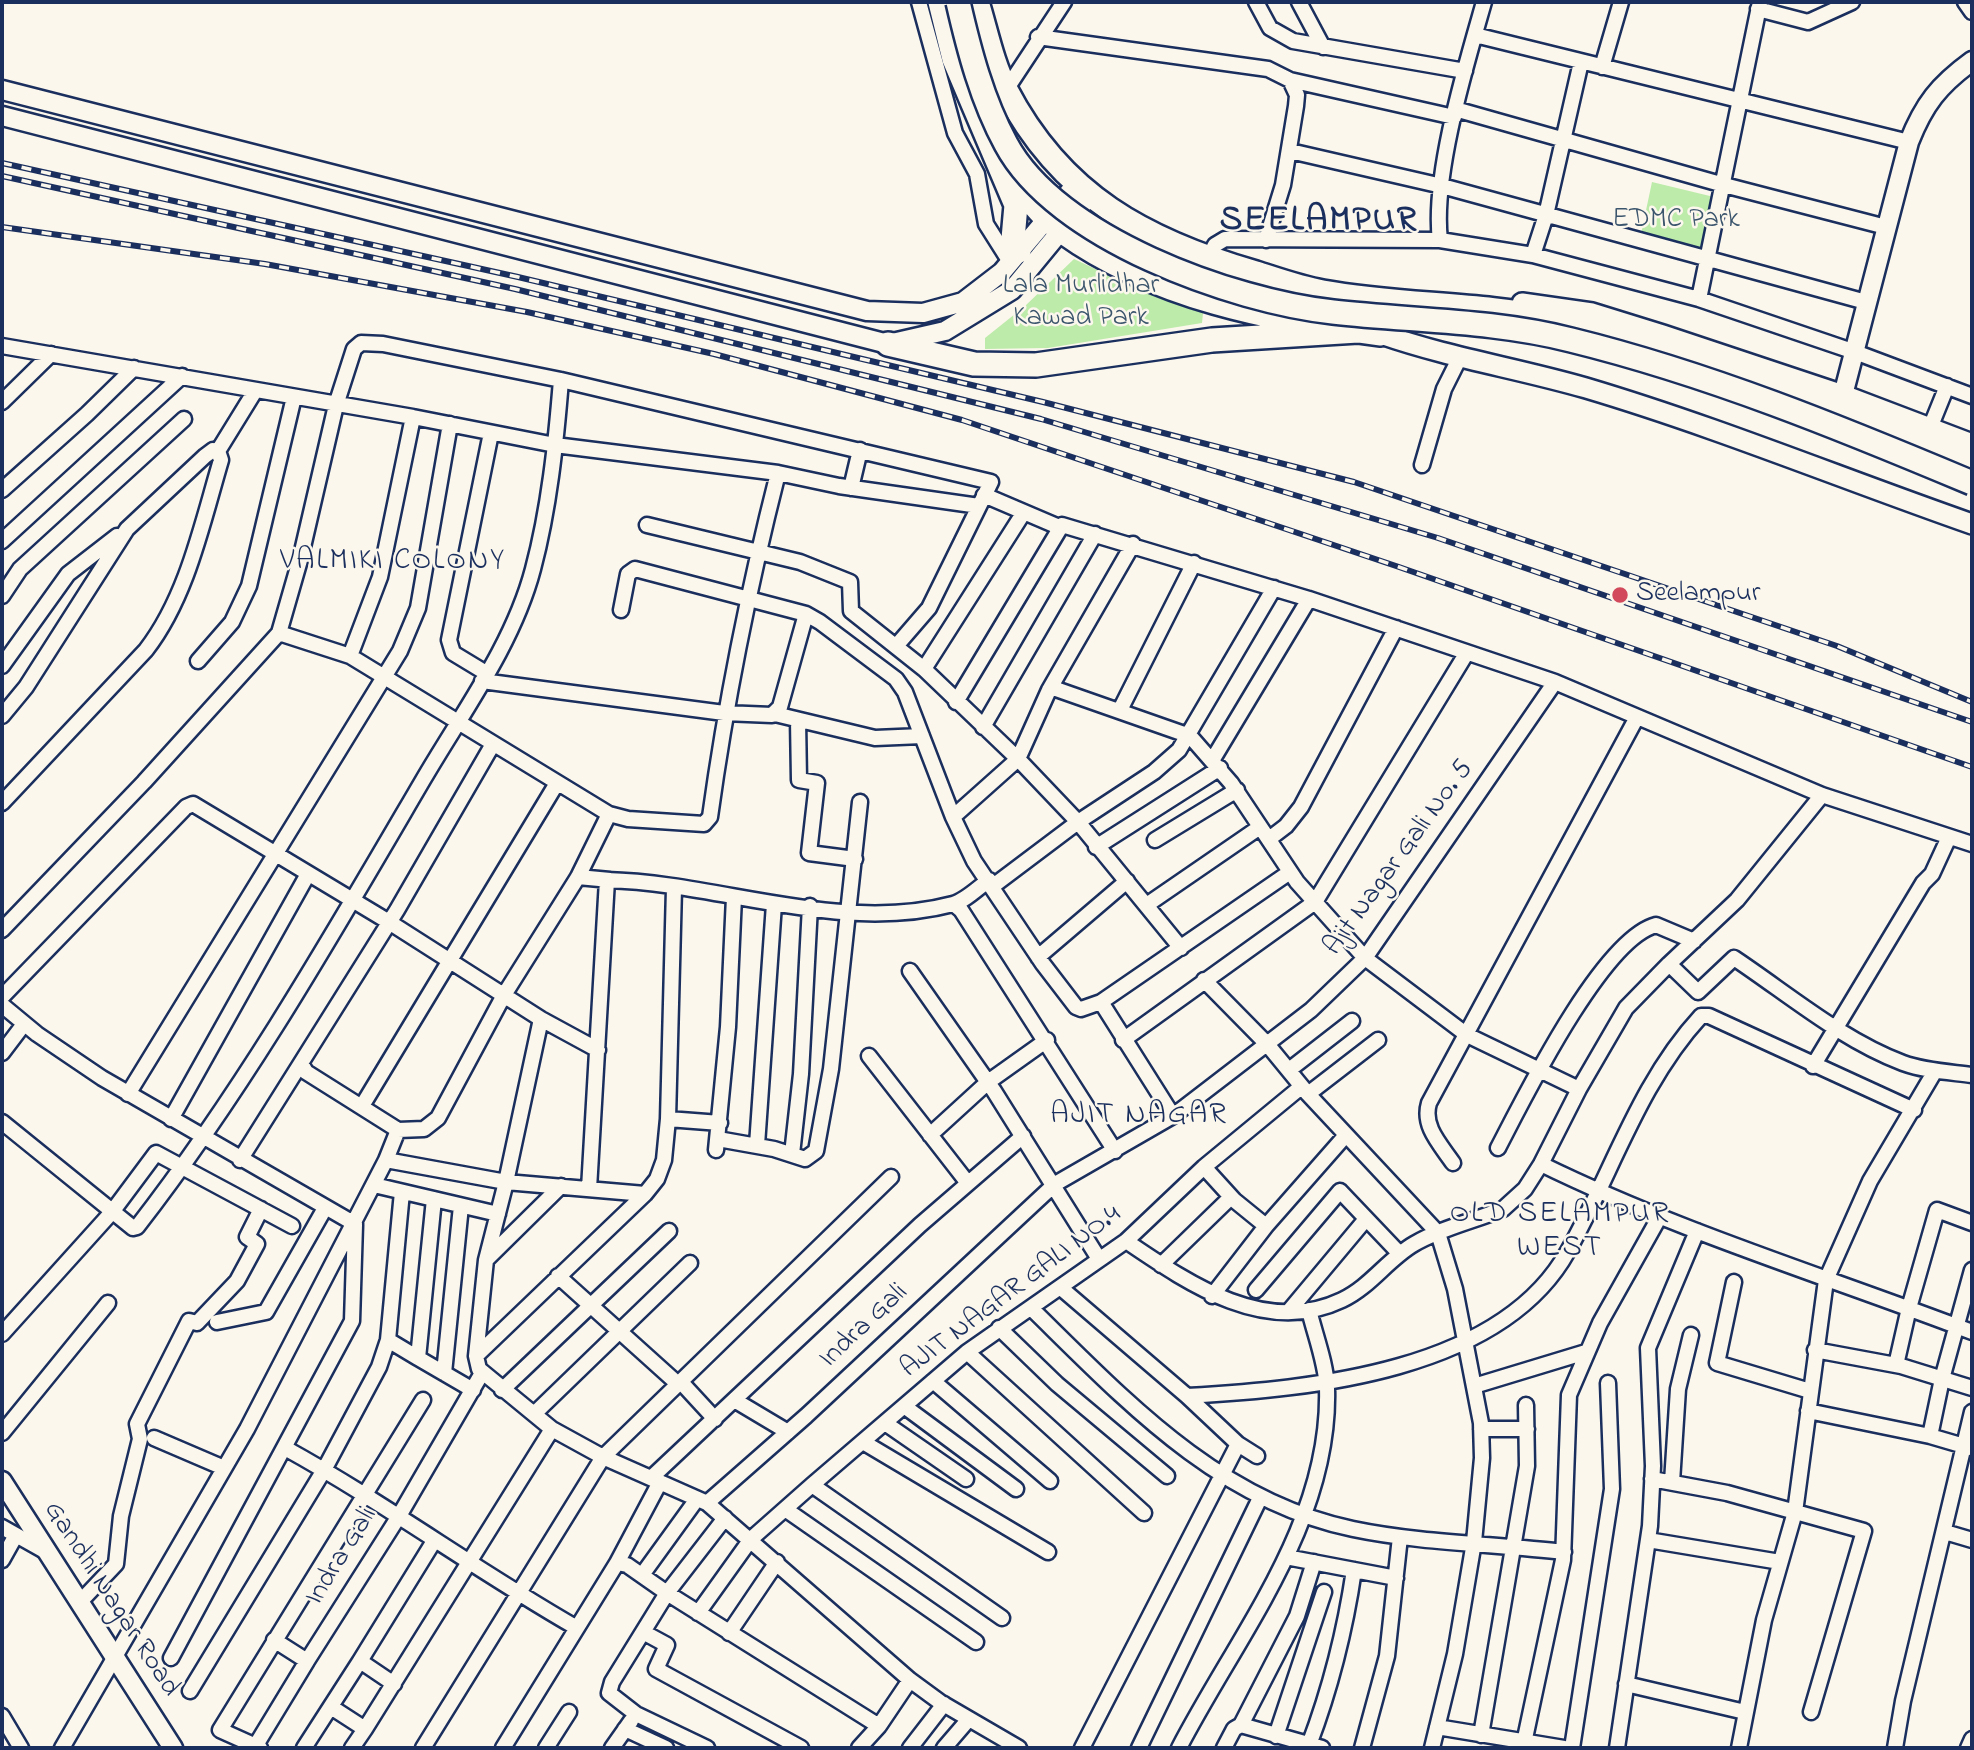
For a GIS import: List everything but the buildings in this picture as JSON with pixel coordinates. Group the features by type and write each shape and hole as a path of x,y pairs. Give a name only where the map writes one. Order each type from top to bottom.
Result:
{"highway":[{"path":"940,2 954,59 974,113 997,156 1016,205 1014,257"},
{"path":"958,2 979,80 1007,146 1037,186 1072,213 1136,252 1207,283 1281,303 1331,312 1499,326 1570,340 1741,390 1972,483"},
{"path":"977,2 995,64 1006,90 1044,150 1118,218 1208,259 1321,292 1401,303 1438,302 1554,319 1644,341 1746,376 1972,463"},
{"path":"997,156 1032,203 1055,225 1133,272 1200,299 1267,315 1369,332"},
{"path":"888,344 974,363 1036,365 1212,340 1369,332"}],"main road":[{"path":"1438,302 1495,299 1592,313 1843,395 1972,444"},
{"path":"1369,332 1459,359 1584,387 1781,452 1972,524"}],"street":[{"path":"919,2 955,133 977,174 986,224 1014,257"},
{"path":"1006,90 1038,37 1064,2"},
{"path":"1256,2 1275,33 1323,47 1465,71"},
{"path":"1300,2 1323,47"},
{"path":"1440,240 1442,186 1455,113 1484,2"},
{"path":"1602,67 1621,2"},
{"path":"1699,299 1759,6 1797,21 1808,22 1824,8 1852,2"},
{"path":"1965,2 1972,12"},
{"path":"1475,35 1909,142"},
{"path":"1038,37 1268,69 1290,80 1455,113 1565,140 1724,186 1886,227"},
{"path":"1843,395 1909,142 1922,110 1933,95 1972,61"},
{"path":"1533,255 1565,140 1581,62"},
{"path":"1266,240 1282,191 1297,106 1297,95 1290,80"},
{"path":"2,90 867,311 923,313 962,302 1055,225"},
{"path":"2,116 888,344 944,331 976,315 1013,290 1055,225 1084,188"},
{"path":"1290,151 1442,186 1866,302"},
{"path":"1208,259 1215,245 1225,239 1440,240 1533,255 1699,299 1855,352 1972,396"},
{"path":"923,313 930,334"},
{"path":"2,930 144,782 279,633 300,560 336,405 348,363 354,349 361,344 383,344 561,380 990,482 929,608 897,645"},
{"path":"2,346 413,417 555,445 778,473 851,488 982,500 1024,512 1059,527 1133,544 1309,598 1466,654 1555,682 1822,795 1972,844"},
{"path":"2,402 51,354"},
{"path":"1422,465 1444,389 1459,359"},
{"path":"2,489 87,414 134,368"},
{"path":"2,541 182,376"},
{"path":"2,1122 135,1228 184,1167 352,900 484,677 523,598 534,569 555,445 561,380"},
{"path":"1930,428 1947,386"},
{"path":"218,451 255,391"},
{"path":"198,661 232,622 249,586 294,397"},
{"path":"350,656 380,577 413,417"},
{"path":"2,596 20,569 184,419"},
{"path":"128,1094 386,677 418,608 450,424"},
{"path":"491,433 449,640 453,653 484,677 724,713 775,714 875,738 922,736"},
{"path":"2,666 68,574 127,529 205,456 213,450 218,451"},
{"path":"851,488 860,450"},
{"path":"2,803 146,650 164,625 199,533 221,460 218,451"},
{"path":"279,633 350,656 610,814 628,819 706,823 710,817 724,713 758,552 778,473"},
{"path":"925,669 1024,512"},
{"path":"646,525 820,568 846,579 851,587 851,611 925,669 956,702 1018,759 1148,904 1181,948"},
{"path":"956,702 1059,527"},
{"path":"2,716 26,687 127,529"},
{"path":"983,727 1095,534"},
{"path":"953,817 1018,759 1049,690 1053,688 1133,544"},
{"path":"1120,710 1195,563"},
{"path":"621,610 628,575 635,569 748,598 806,614 900,683 953,817 974,861 1038,957 1078,1009 1101,1002 1290,872"},
{"path":"578,877 850,913 907,915 954,905 991,883 1154,772 1190,736 1274,588"},
{"path":"1096,847 1216,764 1309,598"},
{"path":"775,714 780,707 806,614"},
{"path":"1269,839 1286,826 1301,807 1396,628"},
{"path":"1123,1040 1315,902 1466,654"},
{"name":"Ajit Nagar Gali No. 5","path":"1055,1184 1173,1116 1311,1010 1366,958 1555,682"},
{"path":"1053,688 1190,736 1237,790 1290,872 1366,958 1466,1035 1538,1072 1579,1089"},
{"path":"1453,1163 1429,1127 1427,1110 1637,717"},
{"path":"798,720 799,780 817,783 809,853 855,859"},
{"path":"240,1160 389,922 493,744"},
{"path":"362,1106 451,962 556,783"},
{"path":"1155,840 1237,790"},
{"path":"1126,1241 1212,1296 1248,1307 1309,1310 1345,1300 1399,1253 1438,1233 1503,1209 1525,1189 1541,1164 1579,1089 1626,1007 1737,901 1822,795"},
{"path":"734,897 717,1144 757,1145 811,1157 820,1137 829,1090 860,802"},
{"path":"2,997 189,805 196,805 389,922 541,1019 598,1050"},
{"path":"301,1063 306,1072 398,1130 424,1129 438,1118 504,995 578,877 610,814"},
{"path":"1148,904 1260,827"},
{"path":"1813,1066 1932,874 1949,837"},
{"path":"172,1119 308,874"},
{"path":"589,1189 605,883 610,880"},
{"path":"1038,957 1127,881"},
{"path":"479,1366 558,1276 645,1194 656,1179 664,1160 668,1119 674,888"},
{"path":"757,1145 774,904"},
{"path":"954,905 961,910 1047,1040 1115,1150"},
{"path":"792,1154 801,1074 810,906"},
{"path":"1498,1148 1538,1072 1586,995 1619,951 1638,932 1656,925 1694,941"},
{"path":"1669,964 1698,992 1734,958 1836,1026 1902,1063 1935,1071 1972,1075"},
{"path":"910,971 988,1082 1100,1259"},
{"path":"1204,981 1267,1044 1305,1091 1438,1233 1455,1289 1481,1429 1482,1458 1474,1542 1455,1654 1433,1748"},
{"path":"1101,1002 1173,1116"},
{"path":"2,1005 24,1024 128,1094 355,1224"},
{"path":"1187,1396 1327,1385 1373,1373 1466,1342 1516,1312 1541,1287 1567,1254 1625,1132 1659,1076 1701,1016 1709,1016 1813,1066 1914,1110"},
{"path":"541,1019 506,1182 486,1260 479,1366 502,1390 552,1429 603,1457 702,1501 751,1539 910,1680 968,1719 1019,1748"},
{"path":"1289,1070 1352,1021"},
{"path":"2,1053 24,1024"},
{"path":"930,1135 988,1082 1047,1040"},
{"name":"AJIT NAGAR GALI NO.4","path":"698,1613 751,1539 967,1352 1126,1241 1203,1167 1378,1040"},
{"path":"869,1056 967,1182"},
{"path":"1739,1748 1780,1562 1795,1512 1826,1280 1870,1181 1935,1071"},
{"path":"668,1119 720,1124"},
{"path":"62,1748 224,1468 355,1224 398,1130"},
{"path":"1212,1296 1266,1226 1346,1135"},
{"path":"503,1748 617,1563 656,1480 715,1419 967,1182 1023,1136"},
{"path":"2,1334 112,1212 156,1153 292,1226"},
{"path":"386,1160 506,1182 645,1194"},
{"path":"1541,1164 1597,1191 1697,1231 1972,1332"},
{"path":"1203,1167 1231,1197 1266,1226"},
{"path":"423,1748 603,1457 891,1177"},
{"name":"Indra Gali","path":"642,1575 702,1501 788,1432 1055,1184"},
{"path":"374,1185 498,1214"},
{"path":"486,1260 561,1186"},
{"path":"1256,1290 1340,1191 1399,1253"},
{"path":"190,1691 324,1470 379,1367 388,1340 402,1192"},
{"path":"1161,1265 1231,1197"},
{"path":"418,1357 434,1199"},
{"path":"444,1373 461,1206"},
{"path":"217,1322 266,1312 326,1208"},
{"path":"80,1602 116,1564 121,1516 140,1439 138,1424 189,1321 197,1323 237,1281 257,1244 247,1237 261,1209"},
{"path":"1896,1366 1909,1308 1937,1210 1972,1223"},
{"path":"1524,1743 1564,1552 1567,1410 1574,1380 1660,1216"},
{"path":"1289,1311 1366,1219"},
{"path":"171,1658 352,1321 355,1224"},
{"path":"502,1390 669,1231"},
{"path":"1617,1748 1648,1540 1652,1479 1648,1348 1697,1231"},
{"path":"534,1414 690,1263"},
{"path":"1930,1436 1942,1379 1972,1270"},
{"path":"558,1276 679,1382 715,1419"},
{"path":"1734,1282 1717,1363 1811,1391"},
{"path":"1061,1288 1187,1396 1238,1444 1256,1456"},
{"path":"2,1433 108,1303"},
{"path":"1031,1308 1144,1417 1222,1477 1260,1498 1305,1516 1352,1529 1400,1537 1564,1552"},
{"path":"1178,1748 1286,1557 1305,1516 1323,1449 1327,1385 1309,1310"},
{"path":"999,1328 1057,1384 1167,1476"},
{"path":"1672,1482 1678,1389 1691,1335"},
{"path":"388,1340 473,1390"},
{"path":"1815,1350 1896,1366 1972,1388"},
{"path":"967,1352 1144,1513"},
{"path":"1474,1386 1587,1352"},
{"name":"Indra Gali","path":"258,1747 307,1661 399,1516 473,1390 479,1366"},
{"path":"933,1381 1050,1481"},
{"path":"1572,1748 1612,1489 1608,1383"},
{"path":"258,1747 220,1730 423,1400"},
{"path":"736,1401 788,1432"},
{"path":"1480,1735 1527,1466 1526,1405"},
{"path":"904,1406 1016,1489"},
{"path":"1808,1410 1930,1436 1968,1447"},
{"path":"1895,1748 1903,1701 1968,1447 1972,1412"},
{"path":"885,1423 966,1479"},
{"path":"352,1748 470,1565 552,1429"},
{"path":"1481,1429 1527,1429"},
{"path":"153,1438 224,1468"},
{"path":"863,1442 1048,1552"},
{"path":"1082,1748 1238,1444"},
{"path":"285,1448 365,1494 470,1565 577,1628"},
{"path":"1652,1479 1864,1531 1811,1712"},
{"name":"Gandhi Nagar Road","path":"2,1481 173,1748"},
{"path":"812,1485 1002,1618"},
{"path":"1139,1748 1260,1498"},
{"path":"785,1509 976,1642"},
{"path":"707,1748 635,1714 609,1693 667,1593 726,1518"},
{"path":"2,1527 50,1554"},
{"path":"1945,1532 1972,1540"},
{"path":"2,1560 16,1535"},
{"path":"1362,1748 1387,1656 1400,1537"},
{"path":"1648,1540 1780,1562"},
{"path":"304,1748 434,1541"},
{"path":"1286,1557 1396,1578"},
{"path":"729,1633 777,1562"},
{"path":"1224,1748 1234,1729 1241,1725 1297,1616 1314,1562"},
{"path":"617,1563 627,1565 729,1633 879,1726"},
{"path":"1241,1725 1315,1746 1334,1672 1354,1570"},
{"path":"1276,1736 1324,1592"},
{"path":"643,1632 667,1645 656,1669 801,1748"},
{"path":"274,1640 307,1661"},
{"path":"359,1661 394,1684"},
{"path":"859,1748 879,1726 910,1680"},
{"path":"1626,1684 1745,1712"},
{"path":"910,1748 944,1704"},
{"path":"331,1707 365,1730"},
{"path":"546,1748 569,1712"},
{"path":"612,1748 635,1714"},
{"path":"2,1716 22,1748"},
{"path":"944,1748 968,1719"},
{"path":"1437,1727 1564,1748"},
{"path":"625,1729 666,1748"},
{"path":"1968,1748 1972,1739"}],"green space":[{"name":"EDMC Park","path":"1652,182 1714,197 1701,262 1638,248"},
{"name":"Lala Murlidhar Kawad Park","path":"1074,259 1136,288 1203,313 1202,323 1048,348 985,349 985,338 1025,306"}],"railway":[{"path":"2,163 518,277 1043,402 1354,482 1837,646 1972,702"},
{"path":"2,176 515,289 1041,419 1438,538 1972,722"},
{"path":"2,227 265,264 527,312 714,354 962,420 1399,567 1972,767"}],"place":[{"name":"Seelampur","path":"1620,595"}],"district":[{"name":"SEELAMPUR","path":"1319,223"},
{"name":"VALMIKI COLONY","path":"393,563"},
{"name":"AJIT NAGAR","path":"1139,1117"},
{"name":"OLD SELAMPUR WEST","path":"1560,1233"}]}
